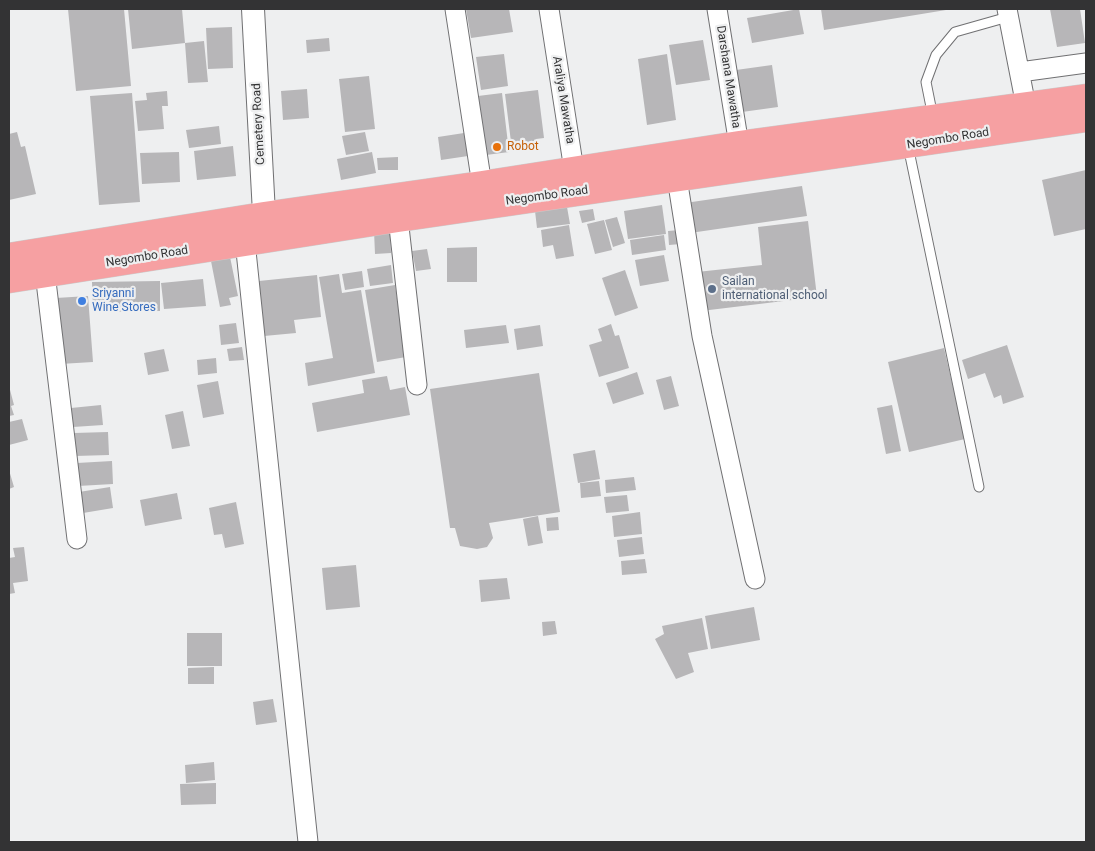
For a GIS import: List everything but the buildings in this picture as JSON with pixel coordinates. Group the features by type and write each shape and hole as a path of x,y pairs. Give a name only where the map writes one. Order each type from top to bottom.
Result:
{"highway":[{"name":"Negombo Road","path":"9,257 254,229 398,218 739,145 934,117 1086,98"},
{"name":"Negombo Road","path":"9,278 45,273 254,229 482,185 677,178 908,146 1086,118"}],"street":[{"name":"Cemetery Road","path":"253,9 254,229"},
{"path":"455,9 482,185"},
{"name":"Araliya Mawatha","path":"549,9 576,181"},
{"name":"Darshana Mawatha","path":"717,9 739,145"},
{"path":"1007,13 1026,106"},
{"path":"1020,72 1086,63"},
{"path":"677,178 702,336 755,579"},
{"path":"398,218 416,384"},
{"path":"254,229 308,842"},
{"path":"45,273 77,539"}],"lane":[{"path":"934,117 926,82 936,55 955,32 1007,13"},
{"path":"908,146 980,487"}],"place":[{"name":"Robot","path":"497,147"},
{"name":"Sailan international school","path":"712,289"},
{"name":"Sriyanni Wine Stores","path":"82,301"}]}
